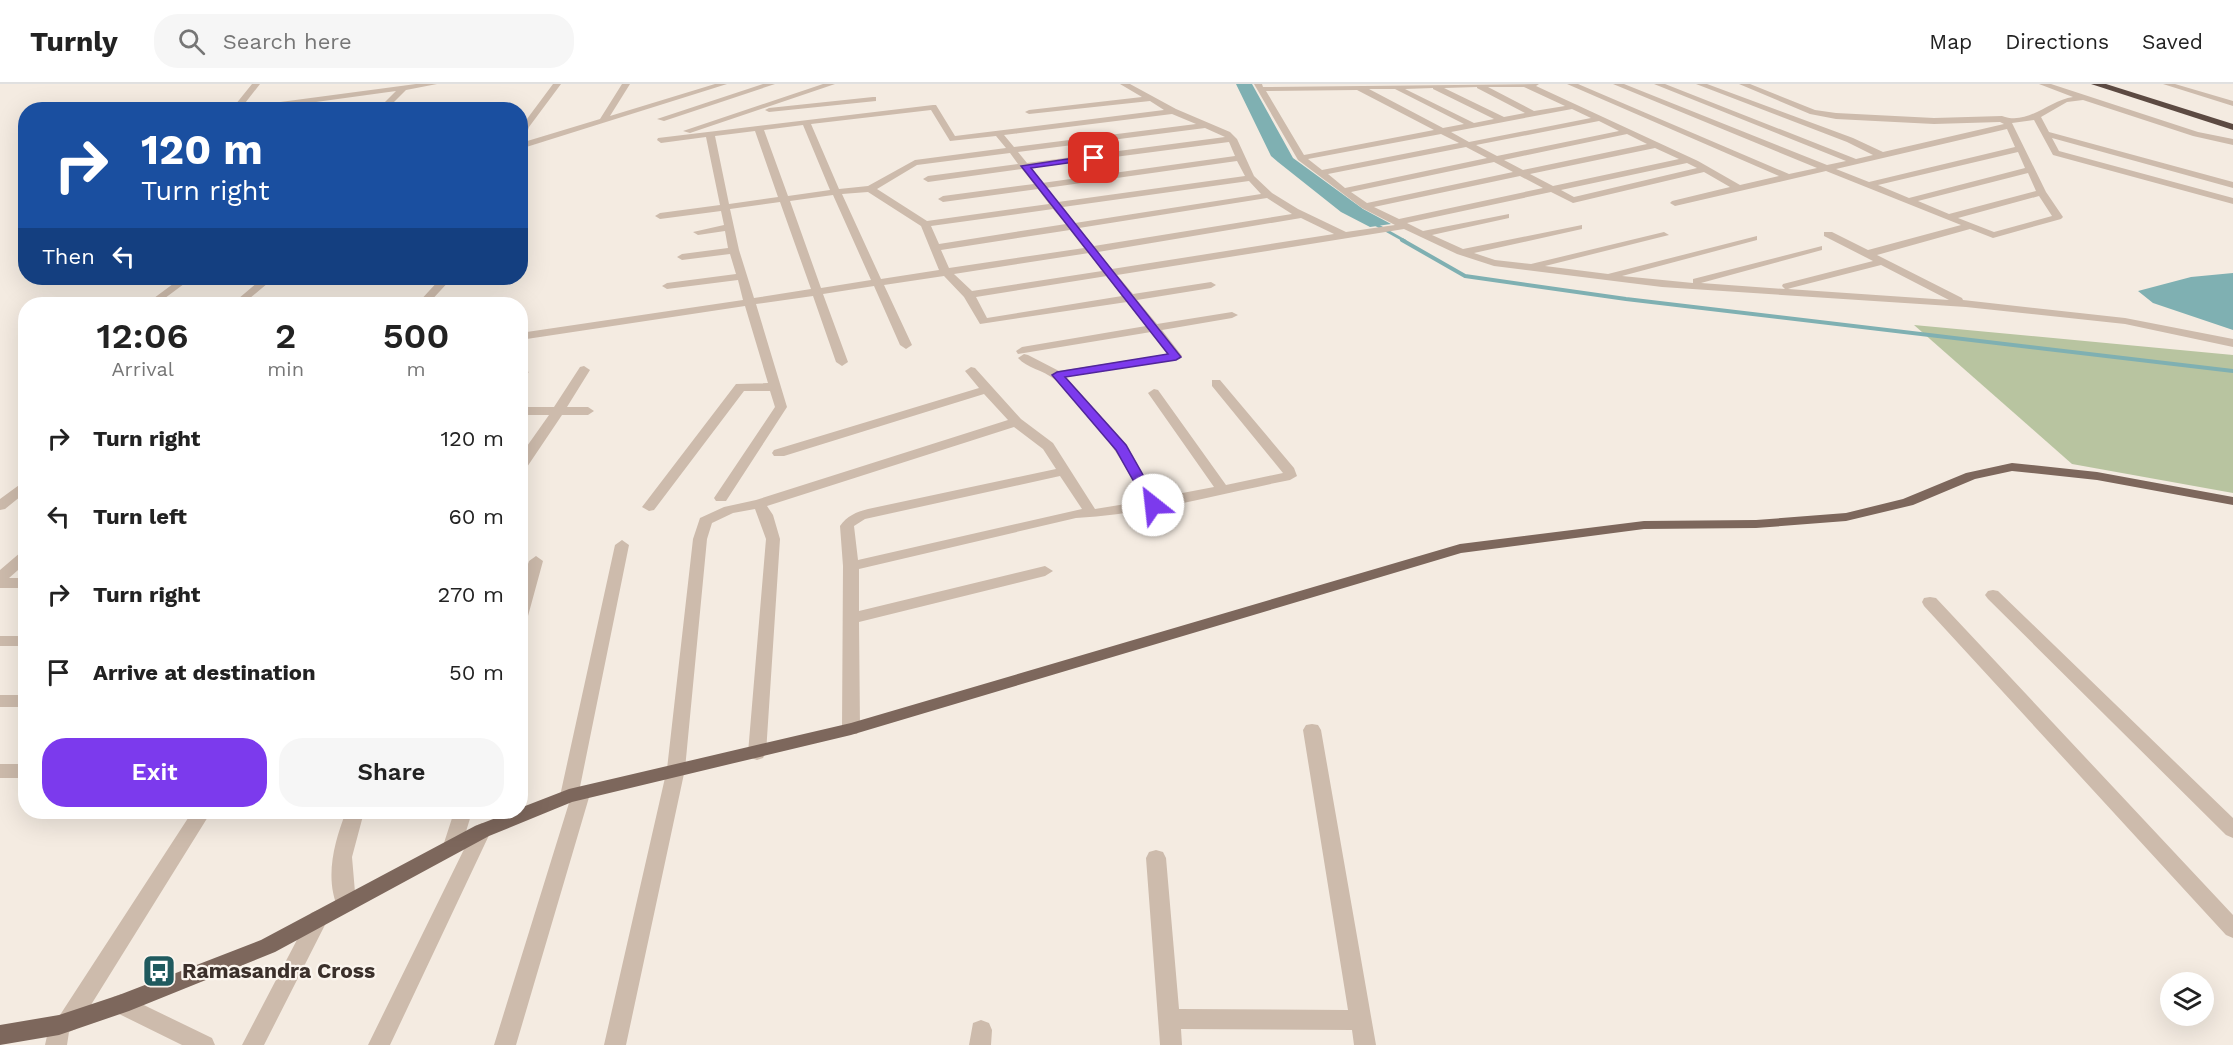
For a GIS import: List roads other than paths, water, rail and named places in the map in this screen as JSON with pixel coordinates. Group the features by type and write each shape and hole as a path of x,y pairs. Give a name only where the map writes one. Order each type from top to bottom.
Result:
{"highway":[{"path":"2096,84 2233,127"},
{"path":"2114,84 2233,120"}],"main road":[{"path":"528,813 575,795 851,729 1460,549 1644,525 1756,524 1845,517 1908,502 1971,476 2012,467 2097,476 2233,501"},
{"path":"0,1035 61,1031 121,1004 268,946 453,846 513,819"}],"street":[{"path":"241,102 256,84"},
{"path":"292,102 433,84"},
{"path":"528,108 547,84"},
{"path":"528,123 557,84"},
{"path":"603,121 626,84"},
{"path":"674,99 682,84"},
{"path":"528,144 723,84"},
{"path":"661,119 771,84"},
{"path":"661,140 831,84"},
{"path":"1124,84 1173,111 1227,134 1233,139 1251,178 1270,195 1303,215 1346,236"},
{"path":"1525,84 1570,107 1688,160 1738,188"},
{"path":"1259,87 1535,84"},
{"path":"1571,84 1791,178"},
{"path":"1617,84 1993,235 2058,217 2041,192 2008,123 1990,118 1941,121 1836,116 1813,111 1743,84"},
{"path":"1658,84 1854,161"},
{"path":"1700,84 1838,137 1853,138 1864,148 1880,154"},
{"path":"2043,84 2196,134 2233,142"},
{"path":"2167,84 2233,104"},
{"path":"1478,85 1533,114"},
{"path":"1434,86 1503,120"},
{"path":"387,102 399,87"},
{"path":"1259,87 1301,158 1343,191 1365,206 1422,234 1461,252 1494,263 1683,285 1966,304 2125,321 2233,344"},
{"path":"1358,87 1573,200 1704,169"},
{"path":"1395,87 1474,126"},
{"path":"1676,203 1791,178 1880,154 2028,120 2065,100 2084,97"},
{"path":"736,114 873,99"},
{"path":"1041,128 1029,112 1150,99"},
{"path":"661,103 661,140"},
{"path":"661,140 933,107 953,139 1173,111"},
{"path":"1301,158 1570,107"},
{"path":"2036,116 2056,153 2233,201"},
{"path":"1321,173 1598,119"},
{"path":"806,123 906,345"},
{"path":"660,216 870,189 915,163 1206,125"},
{"path":"759,129 842,362"},
{"path":"1343,191 1626,132"},
{"path":"998,133 1176,357 1057,375"},
{"path":"2046,134 2233,185"},
{"path":"710,135 734,250 781,407 721,498"},
{"path":"928,179 1233,139"},
{"path":"1365,206 1655,145"},
{"path":"1867,185 2020,149"},
{"path":"943,199 1241,158"},
{"path":"969,295 1363,233 1550,188 1688,160"},
{"path":"1908,201 2030,170"},
{"path":"925,224 1251,178"},
{"path":"870,189 925,224 945,271 969,295 984,322 1211,285"},
{"path":"1949,217 2041,192"},
{"path":"934,248 1270,195"},
{"path":"528,336 1091,250 1303,215"},
{"path":"1422,234 1506,216"},
{"path":"1867,254 1970,226"},
{"path":"698,232 728,227"},
{"path":"1461,252 1578,227"},
{"path":"1828,234 1966,304"},
{"path":"1523,268 1664,235"},
{"path":"1603,277 1753,238"},
{"path":"1683,285 1818,248"},
{"path":"682,257 734,250"},
{"path":"1774,290 1880,262"},
{"path":"667,286 742,276"},
{"path":"161,297 178,285"},
{"path":"246,297 260,285"},
{"path":"429,297 440,285"},
{"path":"1153,505 1122,448 1057,375 1023,355 1153,328 1232,315"},
{"path":"528,455 584,370"},
{"path":"971,371 1016,422 1048,446 1091,513"},
{"path":"851,566 1076,514 1153,505 1283,479 1292,475 1216,383"},
{"path":"649,507 740,387 775,387"},
{"path":"779,453 987,388"},
{"path":"1154,393 1223,490"},
{"path":"528,411 588,411"},
{"path":"615,1045 676,769 700,538 705,521 729,510 759,504 1016,422"},
{"path":"851,729 851,566 847,526 853,519 877,511 1064,471"},
{"path":"0,506 18,491"},
{"path":"757,753 773,539 766,515 759,504"},
{"path":"505,1045 575,795 622,545"},
{"path":"528,588 536,561"},
{"path":"0,578 18,562"},
{"path":"852,618 1046,571"},
{"path":"0,583 18,583"},
{"path":"1993,595 2233,830"},
{"path":"1930,602 2233,929"},
{"path":"0,641 18,641"},
{"path":"0,701 18,701"},
{"path":"1312,730 1365,1045"},
{"path":"0,771 18,771"},
{"path":"61,1031 197,819"},
{"path":"346,904 341,857 343,843 352,819"},
{"path":"453,846 461,819"},
{"path":"379,1045 482,831"},
{"path":"1156,858 1171,1045"},
{"path":"2218,912 2233,939"},
{"path":"253,1045 318,919"},
{"path":"121,1004 204,1045"},
{"path":"1169,1019 1361,1020"}],"water":[{"path":"1236,84 1252,84 1293,158 1363,209 1391,224 1370,227 1341,212 1271,156"},
{"path":"2233,273 2233,330 2153,303 2138,291 2191,277"}],"waterway":[{"path":"1373,223 1405,241"},
{"path":"1402,240 1465,276 1626,299 2233,371"}],"place":[{"name":"Ramasandra Cross","path":"159,971"}]}
